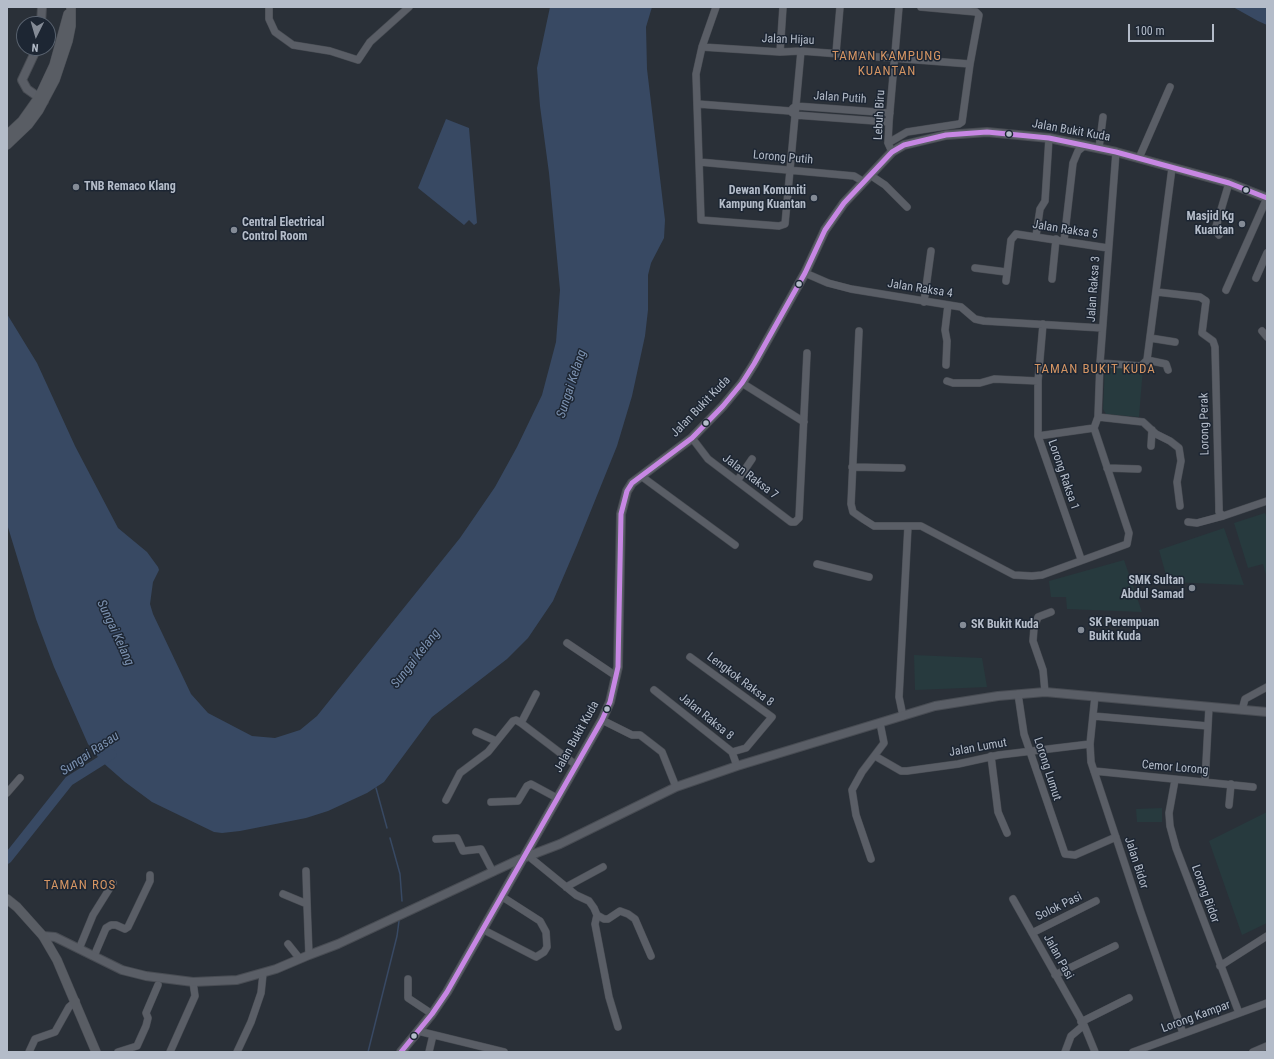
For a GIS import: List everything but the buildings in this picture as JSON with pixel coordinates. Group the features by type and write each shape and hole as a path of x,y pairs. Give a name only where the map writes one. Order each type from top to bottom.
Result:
{"main road":[{"path":"7,145 28,125 42,99 54,65 71,7"},
{"path":"7,135 42,99"},
{"path":"7,899 17,907 43,936 57,960 76,1001 96,1052"}],"street":[{"path":"269,7 269,19 276,32 293,45 330,51 358,60 370,42 409,7"},
{"path":"716,7 702,47 696,74 701,220 779,226 785,224 787,219 792,113"},
{"path":"780,52 784,7"},
{"path":"836,53 840,7"},
{"name":"Lebuh Biru","path":"892,152 888,143 889,122 899,7"},
{"path":"888,143 907,132 961,124 979,15 976,12 951,8 921,7"},
{"name":"Jalan Hijau","path":"702,47 780,52 801,51 836,53 970,64"},
{"path":"796,106 801,51"},
{"path":"33,56 22,80 27,89 42,99"},
{"path":"1139,158 1170,87"},
{"name":"Jalan Putih","path":"698,104 889,122"},
{"name":"Jalan Putih","path":"792,113 796,106 890,113"},
{"path":"1099,148 1103,117"},
{"name":"Jalan Bukit Kuda","path":"401,1052 432,1014 447,992 602,720 610,702 618,667 621,514 627,491 641,476 692,438 723,406 742,383 805,273 825,230 844,203 892,152 904,145 946,135 987,132 1049,138 1139,158 1229,183 1267,198"},
{"path":"1036,236 1040,209 1045,201 1049,138"},
{"path":"1064,241 1073,163 1078,151 1085,145"},
{"name":"Jalan Raksa 3","path":"1094,428 1098,417 1102,328 1116,152"},
{"name":"Lorong Putih","path":"699,162 790,169 854,176 864,182"},
{"path":"1100,363 1141,366 1148,360 1172,168"},
{"path":"870,175 885,185 908,208"},
{"path":"1218,235 1215,230 1229,183"},
{"path":"1226,290 1267,198"},
{"name":"Jalan Raksa 5","path":"1006,272 1011,240 1013,236 1019,234 1108,248"},
{"path":"1052,279 1056,239"},
{"path":"924,302 931,251"},
{"path":"1256,278 1267,252"},
{"path":"975,268 1006,272 1006,281"},
{"name":"Jalan Raksa 4","path":"805,273 828,283 845,288 961,307 975,318 984,321 1102,328"},
{"name":"Lorong Perak","path":"1157,292 1204,298 1206,304 1202,329 1203,337 1213,341 1215,347 1218,502 1219,512 1223,516"},
{"path":"946,366 947,342 945,330 948,305"},
{"name":"Lorong Raksa 1","path":"1042,324 1038,381 1038,436 1081,559"},
{"path":"1262,330 1267,337"},
{"path":"859,331 851,504 853,512 874,526 921,526 1014,575 1032,576 1042,574 1081,559 1124,546 1128,542 1129,533 1094,428 1038,436"},
{"path":"1150,338 1175,342"},
{"path":"742,383 804,422 807,353"},
{"path":"1148,360 1166,364 1168,370"},
{"path":"947,381 953,383 980,382 994,379 1038,381"},
{"path":"1098,417 1143,422 1161,437 1170,441 1179,448 1181,453 1177,482 1180,506"},
{"name":"Jalan Raksa 7","path":"692,438 708,459 791,522 795,522 799,518 804,422"},
{"path":"1152,430 1152,446"},
{"path":"737,481 752,459"},
{"path":"852,467 902,468"},
{"path":"1107,468 1138,469"},
{"path":"641,476 735,545"},
{"path":"1188,522 1197,523 1267,501"},
{"path":"903,716 900,698 908,526"},
{"path":"817,564 869,577"},
{"path":"1045,692 1043,670 1033,641 1034,628 1038,618 1051,612"},
{"path":"567,643 616,676"},
{"name":"Lengkok Raksa 8","path":"690,657 772,717 746,748 732,752"},
{"path":"1242,710 1245,699 1267,686"},
{"name":"Jalan Raksa 8","path":"654,690 732,752 737,766"},
{"path":"521,861 532,859 557,845 676,787 737,766 936,706 1018,694 1045,692 1267,712"},
{"path":"521,723 536,694"},
{"name":"Lorong Lumut","path":"1018,694 1024,734 1062,849 1065,854 1075,855 1116,837"},
{"name":"Jalan Bidor","path":"1095,696 1090,744 1091,762 1183,1033"},
{"path":"1205,782 1209,707"},
{"path":"1093,716 1208,726"},
{"path":"446,800 460,773 488,752 513,721 516,720 576,765"},
{"path":"602,720 632,735 640,735 662,752 676,787"},
{"path":"871,859 856,815 852,790 862,772 884,743 880,724"},
{"path":"476,732 496,741"},
{"name":"Jalan Lumut","path":"875,756 901,771 958,764 991,756 1090,744"},
{"path":"991,756 994,794 998,812 1007,834"},
{"name":"Cemor Lorong","path":"1094,771 1253,787"},
{"path":"7,793 20,778"},
{"name":"Lorong Bidor","path":"1175,780 1170,813 1170,826 1220,966 1239,1013"},
{"path":"491,802 518,801 527,786 531,784 557,798"},
{"path":"1229,805 1232,784"},
{"path":"436,839 457,838 463,851 481,849 494,872"},
{"path":"533,840 535,848 548,848"},
{"path":"43,936 55,937 122,970 166,979 193,982 237,980 263,974 338,944 494,872 557,845"},
{"path":"532,859 576,895 588,901 597,915 604,920 620,911 635,919 651,956"},
{"path":"566,887 603,868"},
{"path":"306,871 309,955"},
{"path":"494,872 507,873 509,876 507,885"},
{"path":"94,956 106,928 111,925 116,925 125,929 128,927 150,881 150,875"},
{"path":"79,949 93,915 113,883"},
{"path":"283,894 307,904"},
{"path":"482,929 536,957 544,952 547,947 546,932 540,921 501,896"},
{"name":"Jalan Pasi","path":"1013,899 1082,1024 1094,1052"},
{"name":"Solok Pasi","path":"1032,933 1096,901"},
{"path":"597,915 595,924 596,931 609,996 618,1027"},
{"path":"1220,966 1267,936"},
{"path":"288,944 300,959"},
{"path":"1055,975 1115,946"},
{"path":"238,1052 261,994 263,974"},
{"path":"408,979 408,998 432,1014"},
{"path":"170,1052 194,996 193,982"},
{"path":"118,1052 137,1046 146,1026 148,1018 146,1013 158,985"},
{"path":"1065,1052 1071,1036 1082,1024 1129,998"},
{"path":"28,1052 35,1039 55,1032 69,1007 76,1001"},
{"name":"Lorong Kampar","path":"1133,1052 1267,1003"},
{"path":"418,1031 504,1052"},
{"path":"429,1052 433,1035"},
{"path":"1253,1052 1267,1046"}],"green space":[{"path":"1105,365 1143,368 1139,417 1106,414 1103,409"},
{"path":"1265,513 1267,519 1266,575 1263,564 1248,568 1234,523"},
{"path":"1224,528 1244,585 1168,582 1159,550"},
{"path":"1124,560 1142,612 1067,609 1066,597 1051,597 1049,581"},
{"path":"914,655 982,658 987,687 915,690"},
{"path":"1162,808 1162,822 1137,822 1136,809"},
{"path":"1267,812 1267,923 1242,935 1209,841"}],"water":[{"name":"Sungai Kelang","path":"550,7 652,7 646,27 647,69 665,220 664,238 651,263 648,275 648,310 645,336 632,396 617,446 577,545 553,601 528,638 507,659 432,717 384,782 367,793 328,811 306,818 240,831 222,833 214,832 152,802 125,782 101,761 88,744 54,667 36,619 7,524 7,314 37,363 75,446 118,528 147,552 158,567 159,570 153,582 150,604 153,614 191,694 208,713 252,736 275,738 300,730 317,716 460,538 495,487 517,447 542,395 556,342 560,290 537,68"},
{"path":"1233,7 1267,7 1267,25 1258,21"},
{"path":"446,119 469,128 477,223 474,225 469,220 464,225 418,188"}],"waterway":[{"name":"Sungai Rasau","path":"7,859 69,781 112,754"},
{"path":"376,788 387,828"},
{"path":"390,838 400,874 402,901"},
{"path":"368,1052 397,936 399,921"}],"transit line":[{"path":"401,1052 432,1014 447,992 602,720 610,702 618,667 621,514 627,491 632,483 692,438 723,406 742,383 805,273 825,230 844,203 892,152 904,145 946,135 987,132 1049,138 1116,152 1229,183 1267,198"}],"place":[{"name":"TNB Remaco Klang","path":"76,187"},
{"name":"Dewan Komuniti Kampung Kuantan","path":"814,198"},
{"name":"Masjid Kg Kuantan","path":"1242,224"},
{"name":"Central Electrical Control Room","path":"234,230"},
{"name":"SMK Sultan Abdul Samad","path":"1192,588"},
{"name":"SK Bukit Kuda","path":"963,625"},
{"name":"SK Perempuan Bukit Kuda","path":"1081,630"}],"district":[{"name":"TAMAN KAMPUNG KUANTAN","path":"887,64"},
{"name":"TAMAN BUKIT KUDA","path":"1095,370"},
{"name":"TAMAN ROS","path":"80,886"}]}
